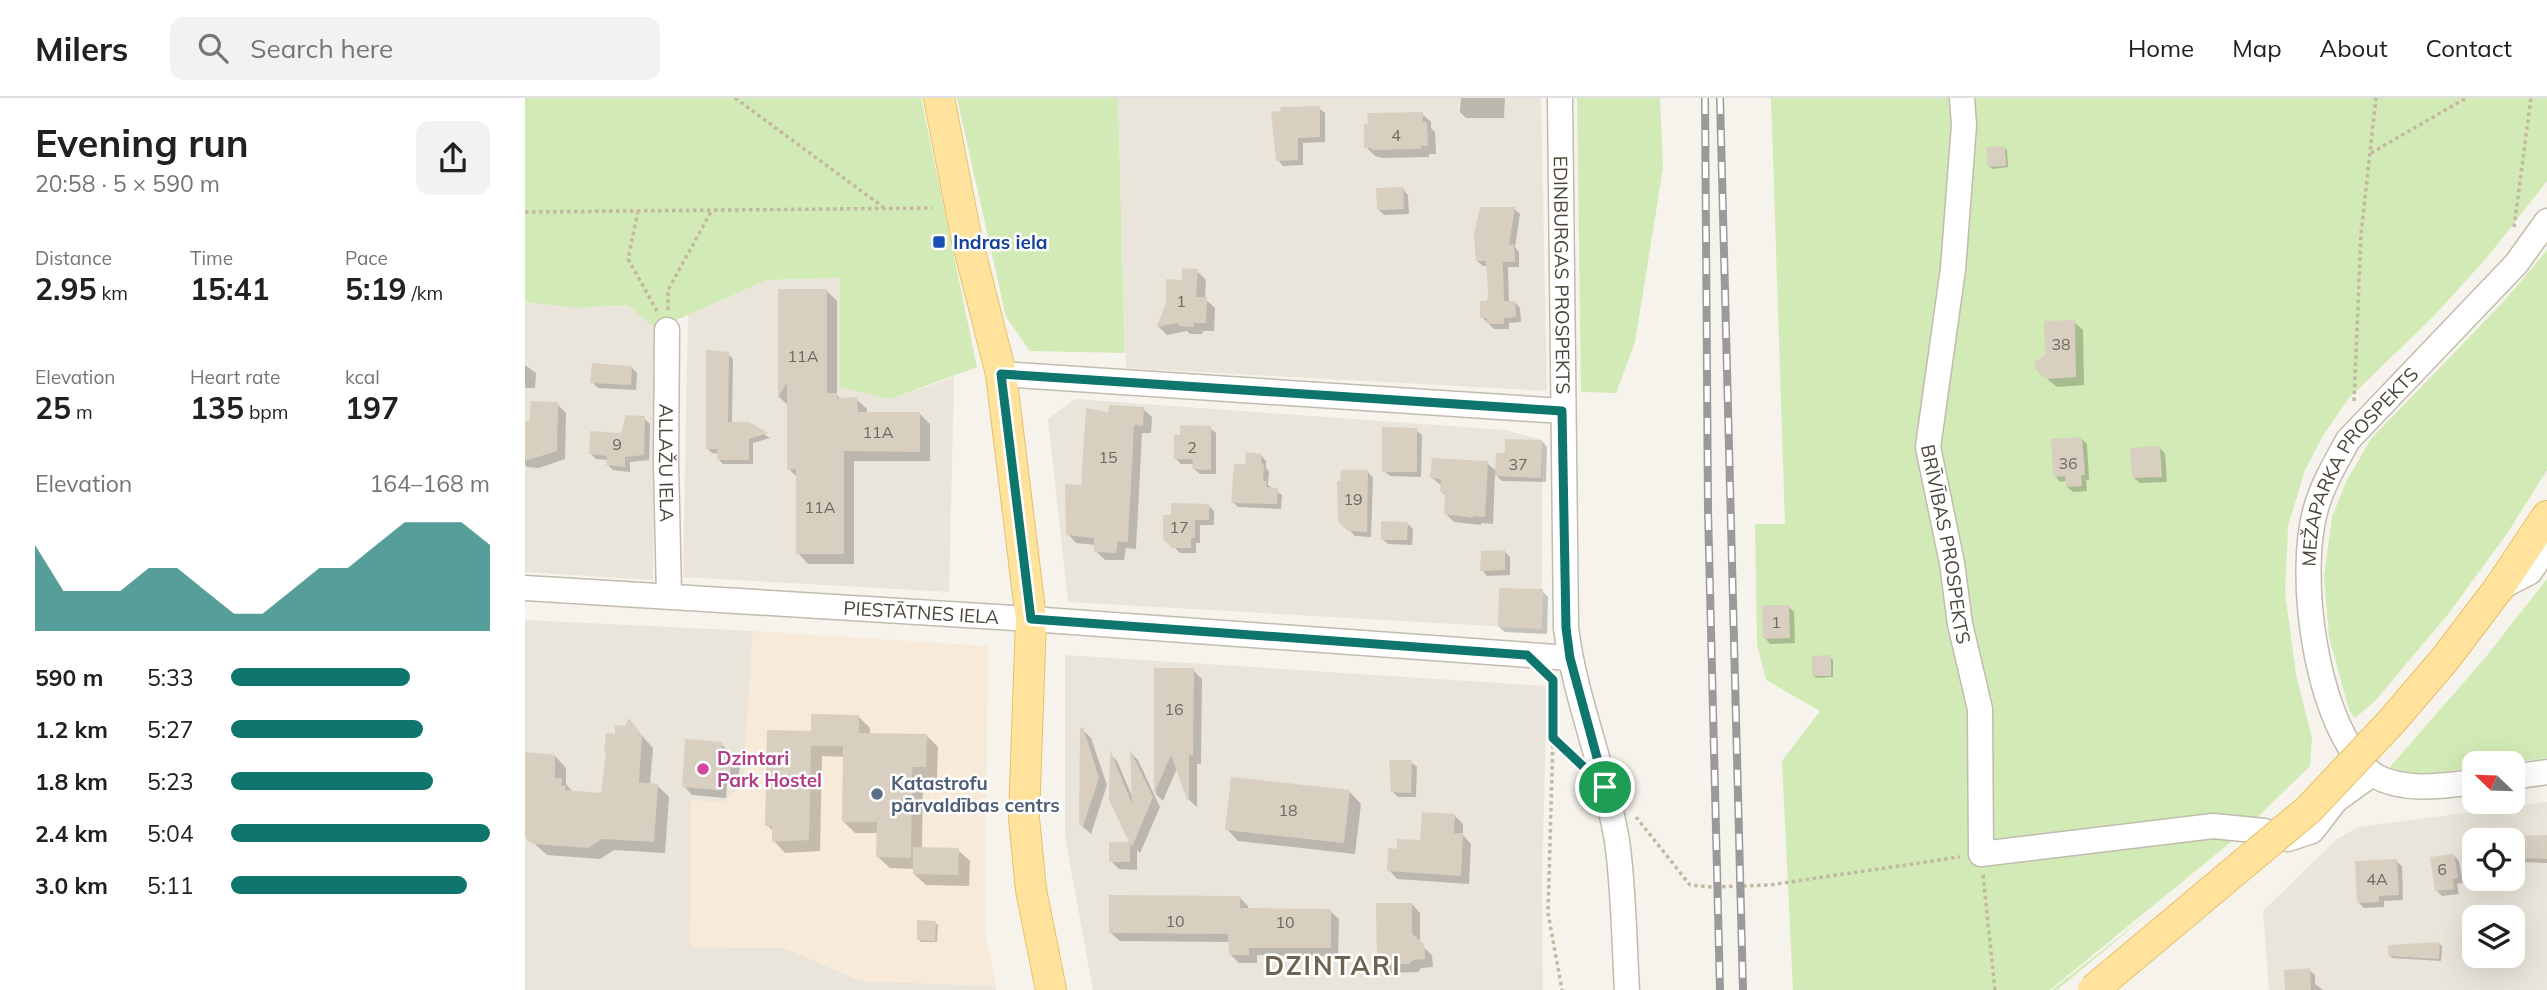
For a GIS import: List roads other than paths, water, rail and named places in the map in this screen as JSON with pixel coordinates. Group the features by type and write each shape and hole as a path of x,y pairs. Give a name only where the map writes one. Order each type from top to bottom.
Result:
{"main road":[{"path":"939,98 967,236 1001,374 1031,619 1024,818 1031,890 1051,990"},
{"path":"2093,990 2309,809 2445,659 2499,588 2547,516"}],"street":[{"name":"EDINBURGAS PROSPEKTS","path":"1560,98 1566,628 1570,658 1617,842 1627,990"},
{"name":"BRĪVĪBAS PROSPEKTS","path":"1962,98 1964,125 1953,269 1928,447 1952,563 1960,624 1980,709 1980,854 2213,826 2256,830"},
{"name":"MEŽAPARKA PROSPEKTS","path":"2372,775 2351,750 2334,715 2318,660 2311,617 2310,577 2316,509 2330,473 2348,440 2517,264 2547,221"},
{"name":"ALLAŽU IELA","path":"667,330 669,596"},
{"path":"1001,374 1562,411"},
{"path":"2499,588 2530,572 2547,546"},
{"name":"PIESTĀTNES IELA","path":"525,588 1031,619 1570,658"},
{"path":"2525,775 2547,772"},
{"path":"2114,990 2288,839 2312,831 2336,800 2372,775 2413,787 2462,783"},
{"path":"2075,990 2256,830 2319,803 2336,800"},
{"path":"2256,830 2288,839"}],"railway":[{"path":"1705,98 1708,510 1720,990"},
{"path":"1720,98 1743,990"}],"place":[{"name":"Indras iela","path":"939,242"},
{"name":"Dzintari Park Hostel","path":"703,769"},
{"name":"Katastrofu pārvaldības centrs","path":"877,794"}],"district":[{"name":"DZINTARI","path":"1333,965"}]}
